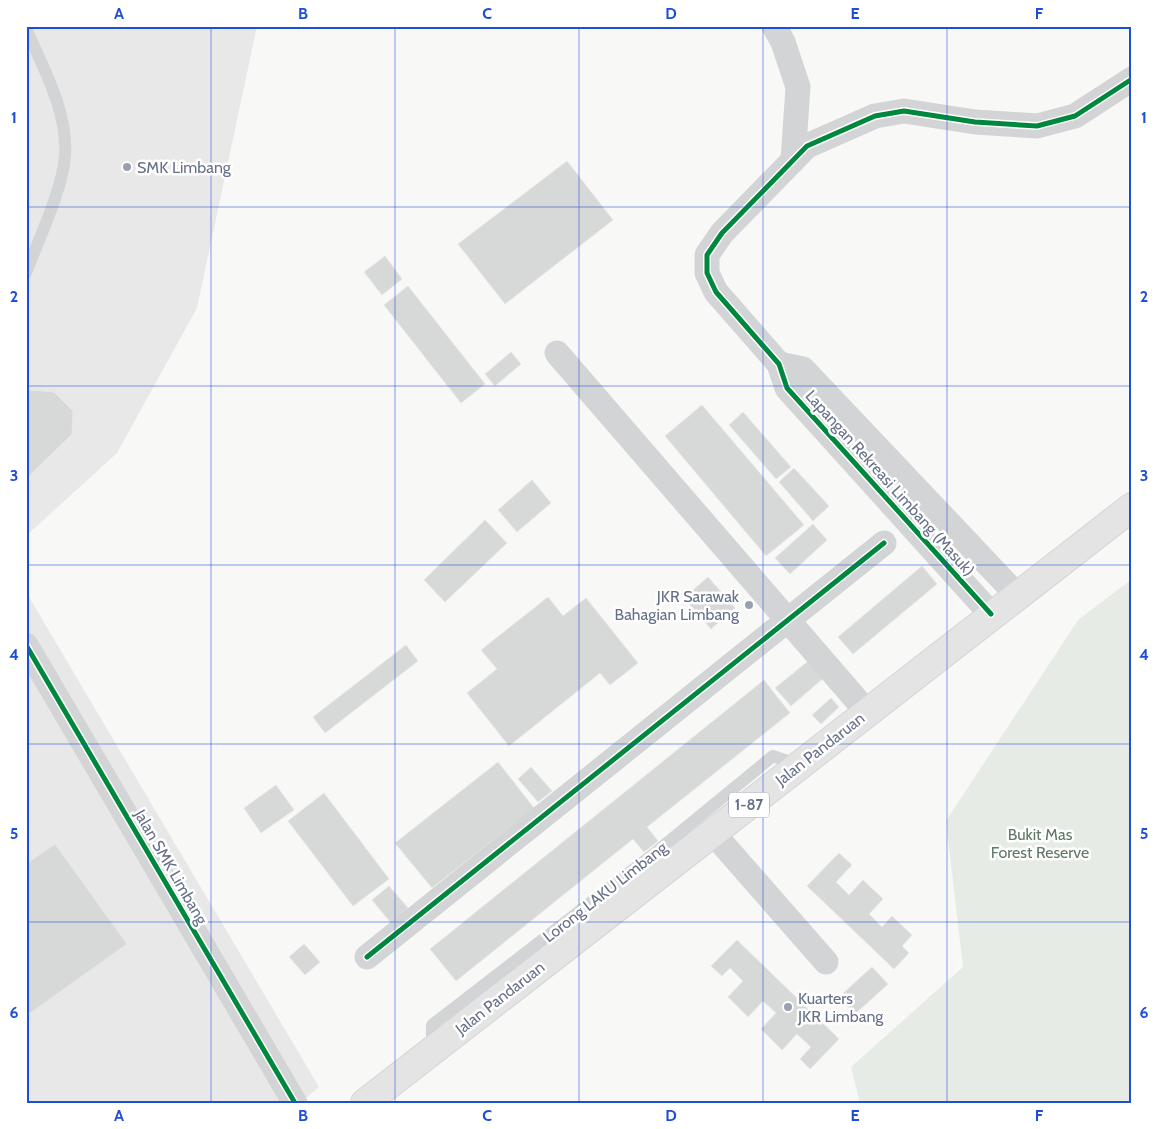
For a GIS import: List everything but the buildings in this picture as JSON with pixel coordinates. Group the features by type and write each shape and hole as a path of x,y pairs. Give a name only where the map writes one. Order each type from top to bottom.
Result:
{"highway":[{"name":"Jalan Pandaruan","path":"366,1103 991,614 1132,507"}],"street":[{"path":"774,26 784,42 798,87 793,160"},
{"path":"1017,595 803,369 778,364 716,292 707,273 707,255 722,233 807,146 875,116 904,111 975,122 1037,126 1075,116 1132,79"},
{"path":"557,353 868,712"},
{"name":"Lapangan Rekreasi Limbang (Masuk)","path":"778,364 787,388 991,614"},
{"path":"367,957 884,542"},
{"name":"Jalan SMK Limbang","path":"26,645 295,1103"},
{"path":"713,833 826,962"}],"lane":[{"path":"26,28 54,92 61,116 65,156 61,177 26,273"},
{"name":"Lorong LAKU Limbang","path":"432,1051 432,1025 656,852 772,756 799,766"}],"shaded area":[{"name":"SMK Limbang","path":"26,26 257,26 197,308 117,453 26,536"},
{"path":"26,592 319,1087 300,1103 26,1103"}],"green space":[{"name":"Bukit Mas Forest Reserve","path":"1132,579 1132,1103 860,1103 851,1067 963,967 946,821 1078,620"}],"cycle path":[{"path":"991,614 787,388 779,364 716,292 707,273 707,255 722,233 807,146 875,116 904,111 975,122 1037,126 1075,116 1132,79"},
{"path":"367,957 884,543"},
{"path":"26,645 295,1103"}],"place":[{"name":"SMK Limbang","path":"127,167"},
{"name":"JKR Sarawak Bahagian Limbang","path":"749,605"},
{"name":"Kuarters JKR Limbang","path":"788,1007"}]}
